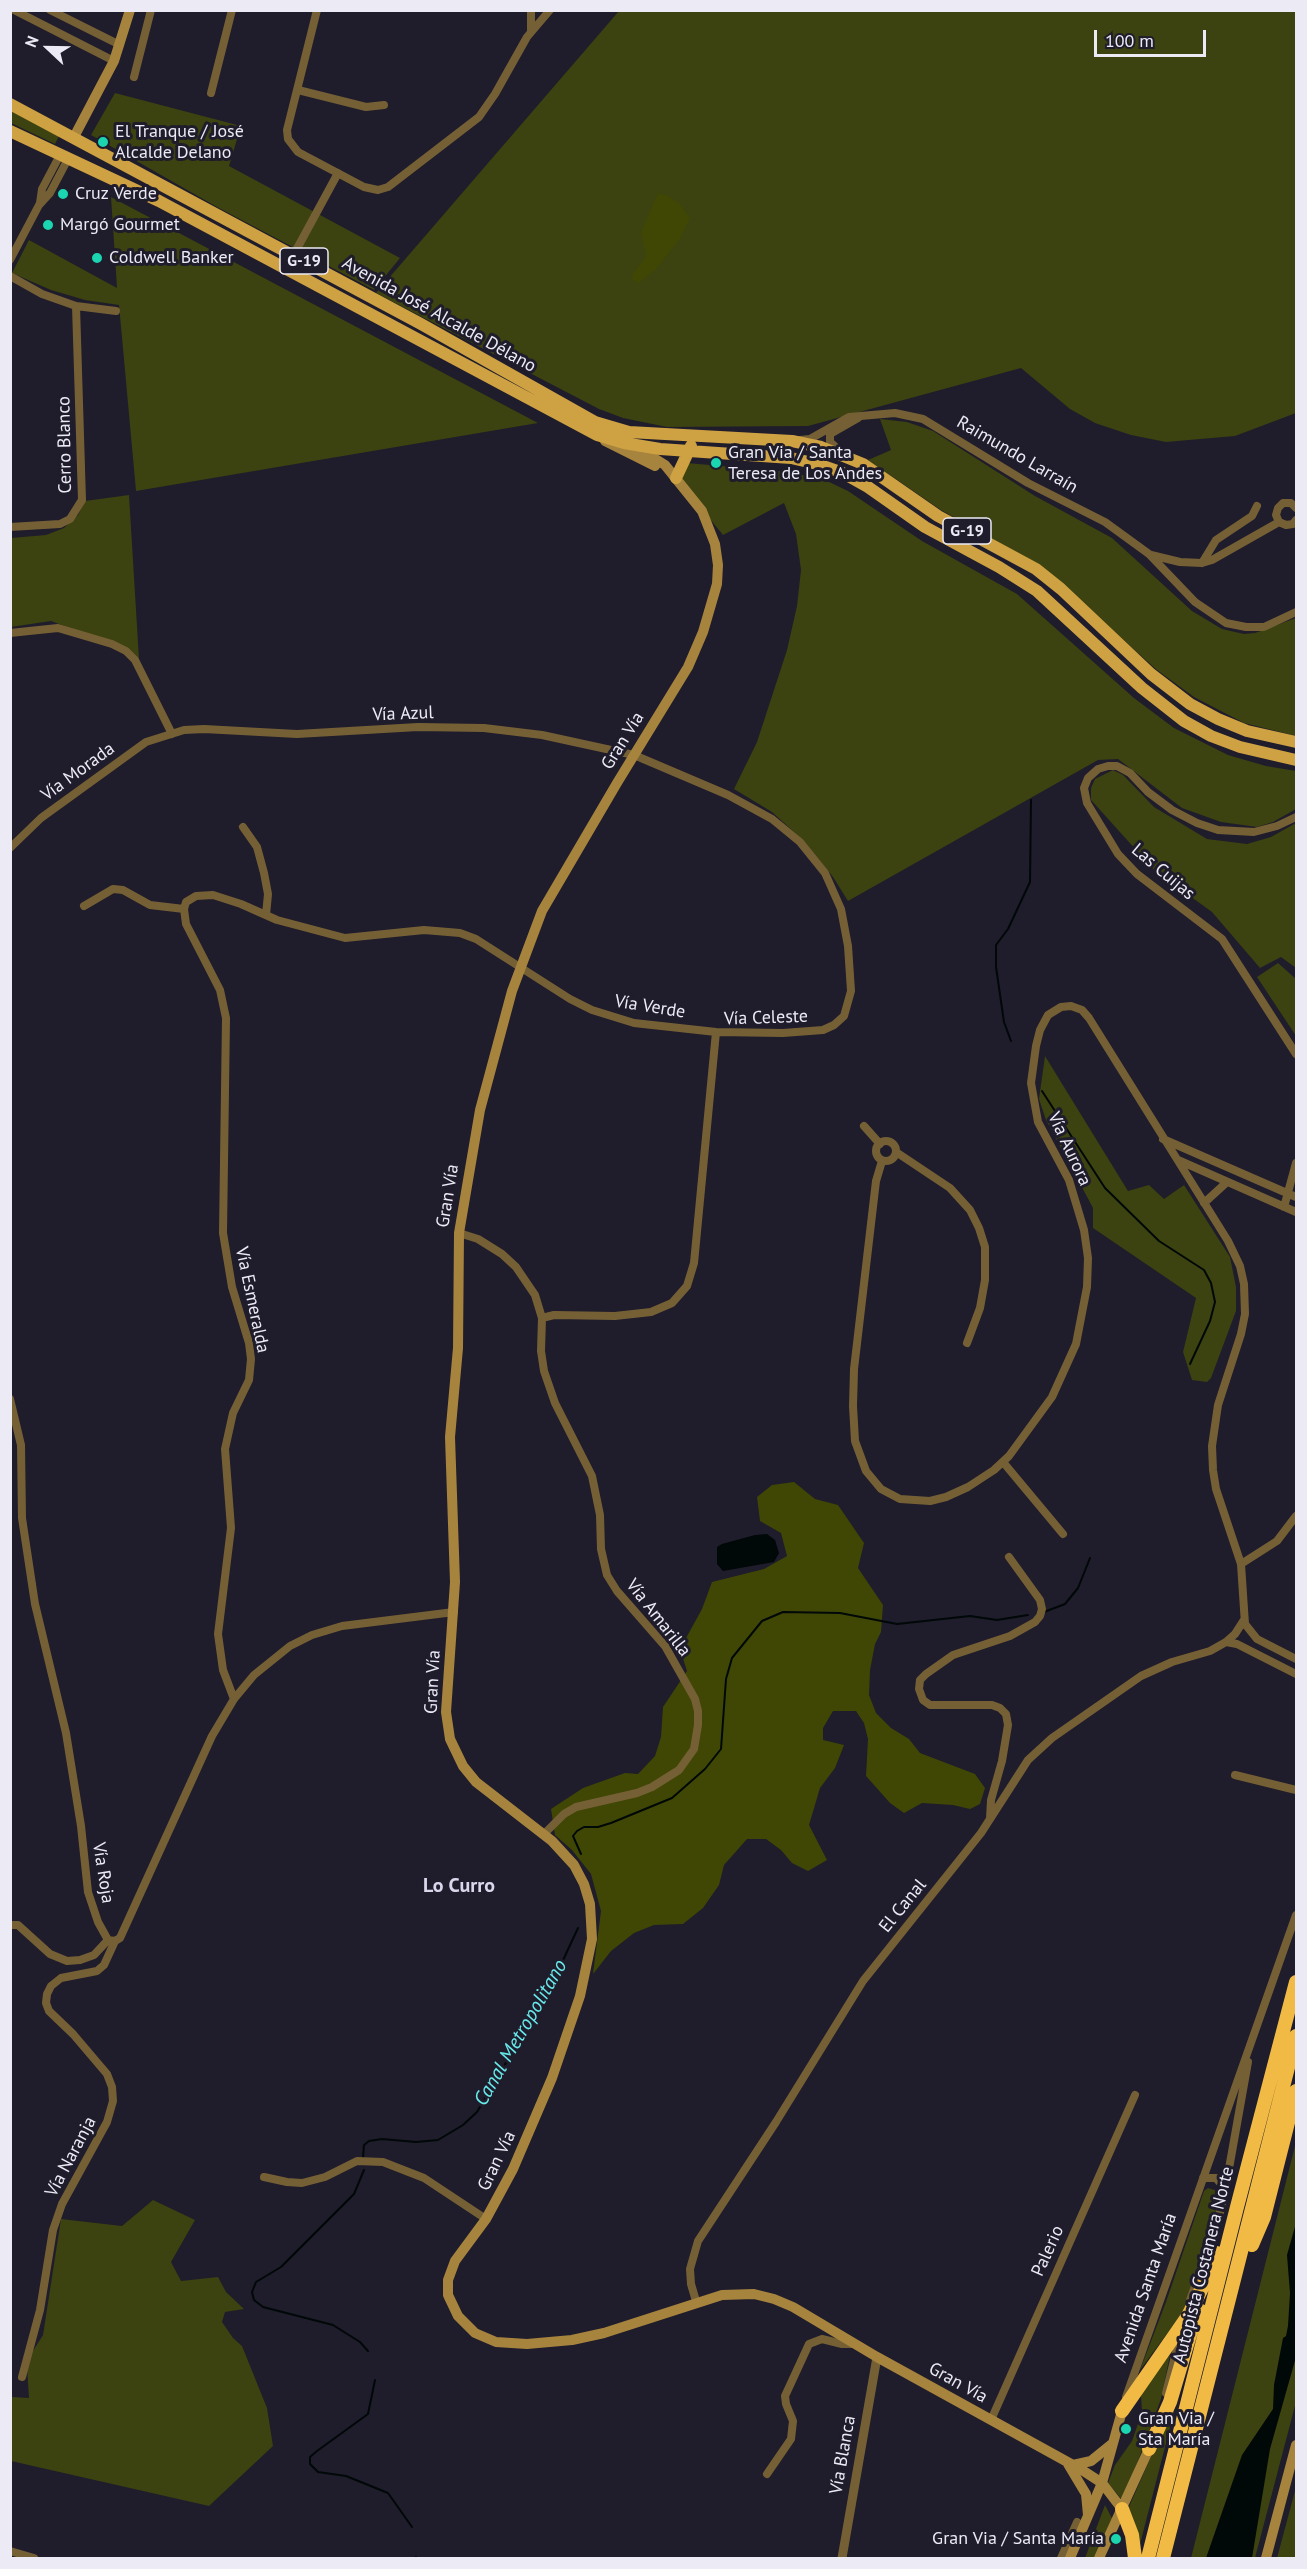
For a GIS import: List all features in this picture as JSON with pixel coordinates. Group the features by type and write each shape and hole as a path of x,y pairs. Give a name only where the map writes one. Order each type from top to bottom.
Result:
{"highway":[{"name":"Autopista Costanera Norte","path":"1148,2559 1296,1982"},
{"name":"Autopista Costanera Norte","path":"1163,2559 1296,2036"},
{"path":"1252,2245 1264,2217 1296,2091"},
{"path":"1122,2411 1183,2323 1203,2286 1237,2207"},
{"path":"1149,2449 1170,2402 1192,2328 1201,2310"},
{"path":"1122,2509 1132,2535 1135,2559"}],"main road":[{"path":"130,10 114,61 74,137 73,144 77,155 111,173 137,191"},
{"name":"Avenida José Alcalde Délano","path":"10,104 422,324 595,422"},
{"name":"Avenida José Alcalde Délano","path":"10,131 137,191 597,435"},
{"name":"G-19","path":"595,422 629,432 747,436 792,441 821,447 850,458 875,471 938,516 1036,569 1061,589 1151,674 1190,704 1247,731 1296,742"},
{"name":"Gran Vía","path":"595,422 665,465 702,511 711,529 717,555 717,584 703,632 688,667 542,911 520,966 488,1075 459,1233 458,1348 450,1437 455,1545 454,1612 446,1712 453,1748 463,1766 476,1782 544,1834 568,1857 584,1884 592,1914 592,1939 580,1996 562,2052 513,2169 486,2218 450,2271 448,2288 451,2303 468,2329 482,2337 512,2343 572,2340 619,2329 696,2301 733,2294 764,2296 793,2307 877,2357 1070,2463 1101,2483 1122,2509"},
{"name":"G-19","path":"597,435 633,445 688,452 804,461 830,468 856,480 925,528 999,567 1037,591 1142,688 1184,721 1211,736 1240,747 1296,760"},
{"name":"Gran Vía","path":"597,435 627,453 673,475"},
{"path":"673,475 694,442 704,436"},
{"path":"730,454 762,449 808,456 821,447"},
{"name":"Avenida Santa María","path":"1070,2559 1101,2483 1122,2411"},
{"path":"1088,2518 1086,2494 1070,2463 1091,2461 1112,2444"},
{"path":"1266,2559 1296,2445"},
{"name":"Avenida Santa María","path":"1099,2559 1149,2449"}],"street":[{"path":"14,10 114,61"},
{"path":"50,10 120,45"},
{"path":"135,77 151,10"},
{"path":"212,93 232,10"},
{"path":"317,10 287,130 290,143 298,152 372,190 383,189 396,181 479,117 531,31 550,10"},
{"path":"531,10 531,31"},
{"path":"75,41 82,27"},
{"path":"298,90 366,107 384,105"},
{"path":"10,260 39,205 42,189 64,157"},
{"path":"293,256 338,173"},
{"path":"10,276 42,294 76,306 116,311"},
{"name":"Cerro Blanco","path":"10,527 53,526 66,522 77,511 82,500 76,306"},
{"name":"Raimundo Larraín","path":"792,441 810,439 849,417 895,413 930,423 1028,483 1105,522 1149,554 1195,602 1226,623 1246,627 1264,627 1296,612"},
{"name":"Raimundo Larraín","path":"821,447 829,433 858,418"},
{"path":"836,429 829,436 830,442 850,458"},
{"path":"1279,522 1276,512 1280,505 1291,503 1296,508"},
{"path":"1202,563 1216,540 1252,516 1257,506"},
{"path":"1202,563 1212,560 1279,522 1289,525 1296,520"},
{"name":"Raimundo Larraín","path":"1149,554 1179,562 1202,563"},
{"path":"10,633 58,627 126,651 135,660 172,734"},
{"name":"Vía Azul","path":"172,734 193,729 297,734 418,727 484,728 542,735 634,754"},
{"name":"Vía Morada","path":"10,848 41,818 146,742 172,734"},
{"name":"Vía Celeste","path":"542,1318 554,1315 615,1316 651,1312 672,1303 687,1286 694,1263 716,1032 783,1033 823,1030 834,1025 844,1016 851,991 848,946 842,909 818,862 800,842 780,825 728,795 634,754"},
{"name":"Las Cuijas","path":"1296,817 1277,826 1254,832 1218,830 1197,823 1172,810 1126,770 1117,766 1098,769 1088,778 1084,788 1087,803 1118,854 1137,874 1222,939 1296,1054"},
{"path":"243,828 257,847 264,873 268,894 266,915"},
{"path":"84,906 113,889 123,890 150,905 184,909 186,902 196,896 213,895 310,930 345,938 446,930 476,939 520,966"},
{"name":"Vía Esmeralda","path":"184,909 186,924 220,990 226,1018 223,1233 232,1287 249,1343 251,1359 249,1380 233,1413 225,1449 231,1528 218,1634 223,1670 234,1698"},
{"name":"Vía Verde","path":"520,966 570,999 606,1016 634,1023 716,1032"},
{"name":"Vía Aurora","path":"882,1161 876,1180 854,1369 853,1419 859,1457 866,1472 881,1489 900,1499 915,1502 938,1500 961,1491 985,1477 1003,1462 1044,1410 1062,1378 1078,1337 1087,1294 1087,1251 1077,1203 1069,1180 1038,1122 1032,1098 1033,1063 1043,1024 1052,1012 1061,1007 1071,1006 1086,1013 1232,1249 1242,1275 1246,1294 1244,1324 1219,1398 1212,1446 1216,1490 1241,1564 1244,1620"},
{"path":"864,1126 880,1144"},
{"path":"1163,1139 1296,1197"},
{"path":"880,1144 891,1143 896,1152 950,1188 970,1210 980,1228 985,1247 985,1280 980,1308 968,1343"},
{"path":"880,1144 876,1151 882,1161 891,1160 896,1152"},
{"path":"1176,1159 1284,1207 1296,1210"},
{"path":"1284,1207 1296,1163"},
{"path":"1204,1203 1231,1183 1240,1173"},
{"name":"Vía Amarilla","path":"459,1233 487,1243 509,1260 535,1295 542,1318 544,1371 555,1403 592,1476 600,1515 601,1549 607,1575 617,1591 649,1625 673,1659 695,1699 698,1725 694,1749 679,1770 652,1787 637,1793 576,1807 564,1814 544,1834"},
{"name":"Vía Roja","path":"10,1399 21,1445 22,1518 35,1604 66,1733 81,1826 88,1893 93,1912 111,1940 120,1938 212,1736 234,1698 255,1675 278,1655 312,1635 342,1626 454,1612"},
{"path":"1003,1462 1063,1534"},
{"path":"1241,1564 1277,1541 1296,1516"},
{"path":"990,1820 991,1800 1002,1761 1008,1725 1006,1714 992,1704 930,1705 923,1700 919,1689 920,1680 952,1655 1001,1640 1038,1619 1042,1609 1040,1600 1009,1557"},
{"path":"1244,1620 1249,1631 1257,1639 1296,1659"},
{"name":"El Canal","path":"696,2301 690,2269 698,2241 776,2122 863,1980 990,1820 1023,1766 1042,1745 1141,1676 1172,1662 1210,1651 1235,1634 1244,1620"},
{"path":"1226,1642 1236,1644 1296,1674"},
{"path":"1235,1774 1296,1790"},
{"name":"Avenida Santa María","path":"1122,2411 1296,1915"},
{"path":"10,1925 18,1925 50,1954 67,1961 80,1960 94,1955 111,1940"},
{"name":"Vía Naranja","path":"22,2377 40,2310 55,2223 62,2204 106,2122 113,2101 112,2087 107,2074 73,2034 49,2011 46,2003 47,1994 51,1986 61,1978 97,1971 104,1965 111,1940"},
{"name":"Avenida Santa María","path":"1149,2449 1187,2308 1216,2225 1225,2191 1256,2028"},
{"name":"Palerio","path":"991,2420 1135,2095"},
{"path":"264,2176 287,2182 302,2182 325,2176 357,2161 383,2162 424,2178 486,2218"},
{"path":"1203,2178 1216,2178 1223,2184 1225,2191"},
{"path":"767,2474 791,2439 793,2421 785,2396 809,2344 822,2339 842,2344 856,2343"},
{"name":"Vía Blanca","path":"842,2559 877,2357"},
{"path":"1060,2559 1077,2522"},
{"path":"10,2551 34,2559"}],"green space":[{"path":"619,11 1296,11 1296,413 1235,436 1166,442 1131,435 1095,423 1070,409 1021,368 808,426 667,427 623,418 599,409 376,293"},
{"path":"115,93 241,126 229,166 400,258 374,290 217,207 91,135"},
{"path":"10,110 59,136 55,144 11,123"},
{"path":"658,193 679,203 690,218 680,239 656,269 639,283 632,280 633,273 646,257 641,232"},
{"path":"111,197 538,423 136,491 119,305 85,300 51,290 12,273 29,240 117,288"},
{"path":"880,419 907,422 933,431 1035,496 1112,538 1192,611 1222,629 1244,634 1255,633 1296,618 1296,736 1244,723 1194,697 1157,670 1039,565 941,510 868,460 891,450"},
{"path":"687,463 789,472 825,480 848,491 922,541 1017,594 1134,698 1174,728 1228,755 1266,766 1296,771 1296,809 1273,822 1257,827 1221,822 1182,808 1118,759 1098,760 848,901 833,877 805,842 772,812 734,789 757,742 787,650 797,606 801,570 796,534 784,503 723,535 678,480"},
{"path":"129,495 139,659 122,648 51,621 11,627 11,538 46,535 64,528 78,515 85,501"},
{"path":"1113,770 1123,775 1154,807 1207,839 1247,844 1271,837 1296,823 1296,968 1281,957 1260,968 1212,912 1155,871 1091,800 1091,788 1095,779"},
{"path":"1278,963 1296,979 1296,1036 1257,977"},
{"path":"1045,1056 1128,1191 1149,1185 1164,1199 1184,1185 1230,1257 1236,1287 1236,1311 1211,1378 1207,1382 1192,1380 1183,1352 1196,1298 1093,1228 1093,1208 1046,1120 1039,1099"},
{"path":"794,1482 815,1499 838,1505 864,1543 858,1568 883,1605 881,1632 875,1644 870,1670 869,1695 876,1713 891,1728 909,1739 920,1753 975,1774 985,1788 980,1804 970,1809 953,1805 922,1803 904,1813 890,1803 866,1776 868,1739 864,1723 856,1711 833,1711 823,1728 823,1740 844,1745 835,1768 820,1788 809,1825 827,1860 808,1871 792,1863 781,1850 766,1839 747,1839 724,1865 719,1885 703,1908 683,1924 654,1925 634,1933 611,1951 593,1974 601,1911 591,1874 572,1850 555,1835 551,1809 583,1788 625,1773 638,1774 655,1756 661,1737 663,1707 687,1671 680,1649 702,1609 712,1582 764,1569 787,1556 781,1533 760,1521 757,1497 772,1485"},
{"path":"1296,2142 1296,2402 1255,2558 1191,2558"},
{"path":"1208,2188 1218,2191 1220,2199 1183,2312 1140,2370 1204,2191"},
{"path":"153,2200 195,2220 171,2262 181,2281 218,2277 226,2292 244,2309 225,2312 222,2322 242,2346 267,2408 273,2446 209,2506 11,2461 12,2397 29,2398 27,2367 31,2354 43,2335 61,2219 122,2226"},
{"path":"1170,2355 1161,2399 1123,2501 1108,2483 1115,2465 1132,2441 1142,2412 1141,2396 1147,2382"},
{"path":"1171,2411 1174,2412 1138,2552 1128,2509"},
{"path":"1296,2487 1296,2558 1277,2558"},
{"path":"1105,2505 1113,2520 1094,2558 1085,2558"}],"shaded area":[{"path":"767,1534 775,1540 779,1553 774,1562 723,1571 717,1564 717,1547 722,1544"},
{"path":"1296,2223 1296,2357 1270,2449 1252,2558 1206,2558 1242,2455 1273,2409 1274,2385 1283,2338 1286,2336 1288,2326 1290,2293 1287,2255"}],"waterway":[{"name":"Canal Metropolitano","path":"1011,1041 1004,1022 996,967 996,945 1008,929 1030,882 1031,800"},
{"name":"Canal Metropolitano","path":"1042,1091 1105,1188 1159,1241 1204,1270 1211,1283 1215,1302 1210,1321 1190,1364"},
{"name":"Canal Metropolitano","path":"1044,1612 1065,1604 1078,1588 1090,1558"},
{"name":"Canal Metropolitano","path":"581,1854 573,1836 577,1831 584,1827 598,1827 611,1823 672,1798 705,1769 721,1749 726,1679 732,1658 762,1621 783,1612 840,1613 897,1624 970,1616 997,1620 1028,1615"},
{"name":"Canal Metropolitano","path":"363,2158 364,2145 369,2141 382,2139 416,2142 438,2140 463,2125 477,2112 551,1986 578,1928"},
{"name":"Canal Metropolitano","path":"364,2170 354,2194 281,2267 256,2282 252,2292 254,2300 263,2307 333,2325 360,2342 368,2351"},
{"name":"Canal Metropolitano","path":"375,2380 368,2414 310,2457 310,2464 318,2472 346,2476 388,2493 412,2527"}],"place":[{"name":"El Tranque / José Alcalde Delano","path":"103,142"},
{"name":"Cruz Verde","path":"63,194"},
{"name":"Margó Gourmet","path":"48,225"},
{"name":"Coldwell Banker","path":"97,258"},
{"name":"Gran Via / Santa Teresa de Los Andes","path":"716,463"},
{"name":"Gran Via / Sta María","path":"1126,2429"},
{"name":"Gran Via / Santa María","path":"1116,2539"}],"district":[{"name":"Lo Curro","path":"459,1886"}]}
